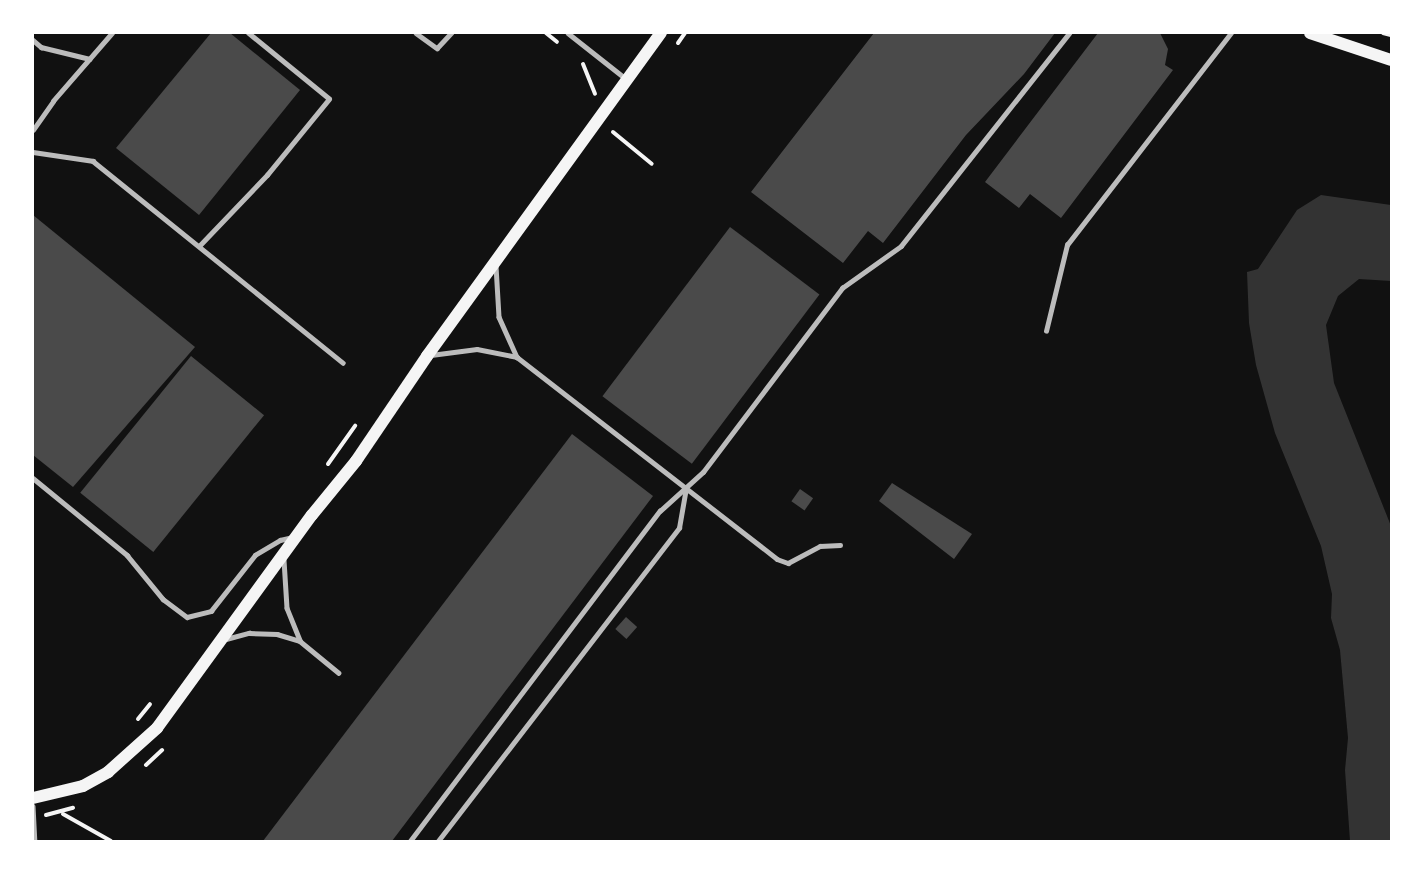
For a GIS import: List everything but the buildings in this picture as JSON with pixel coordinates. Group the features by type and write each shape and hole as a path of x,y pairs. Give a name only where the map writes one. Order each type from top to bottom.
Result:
{"main road":[{"path":"33,798 83,786 126,760 157,728 285,552 356,461 427,356 661,33"},
{"path":"1310,33 1391,60"}],"lane":[{"path":"33,130 112,33"},
{"path":"200,245 267,175 329,99 248,33"},
{"path":"416,33 437,48 451,33"},
{"path":"568,33 628,80"},
{"path":"410,841 660,511 703,472 842,288 901,246 1070,33"},
{"path":"1046,331 1067,245 1231,33"},
{"path":"33,40 41,47 90,58"},
{"path":"33,152 93,161 200,245 342,363"},
{"path":"496,260 500,317 517,357"},
{"path":"427,356 477,349 517,357 777,559 788,563 820,546 840,545"},
{"path":"33,478 127,555 163,599 188,616 204,615 255,555 280,540 296,538"},
{"path":"438,841 679,528 687,487"},
{"path":"285,552 287,608 300,641"},
{"path":"219,641 266,633 300,641 339,674"},
{"path":"33,806 35,841"}],"path":[{"path":"546,33 564,48"},
{"path":"1383,33 1391,35"},
{"path":"578,60 589,73 595,94"},
{"path":"613,132 652,164"},
{"path":"132,726 157,695"},
{"path":"62,814 111,841"}],"shaded area":[{"path":"1321,195 1391,205 1391,281 1359,279 1338,296 1326,325 1334,383 1391,526 1391,841 1350,841 1345,770 1348,738 1340,650 1331,618 1332,594 1321,546 1275,433 1256,365 1249,323 1247,272 1258,269 1297,210"}]}
